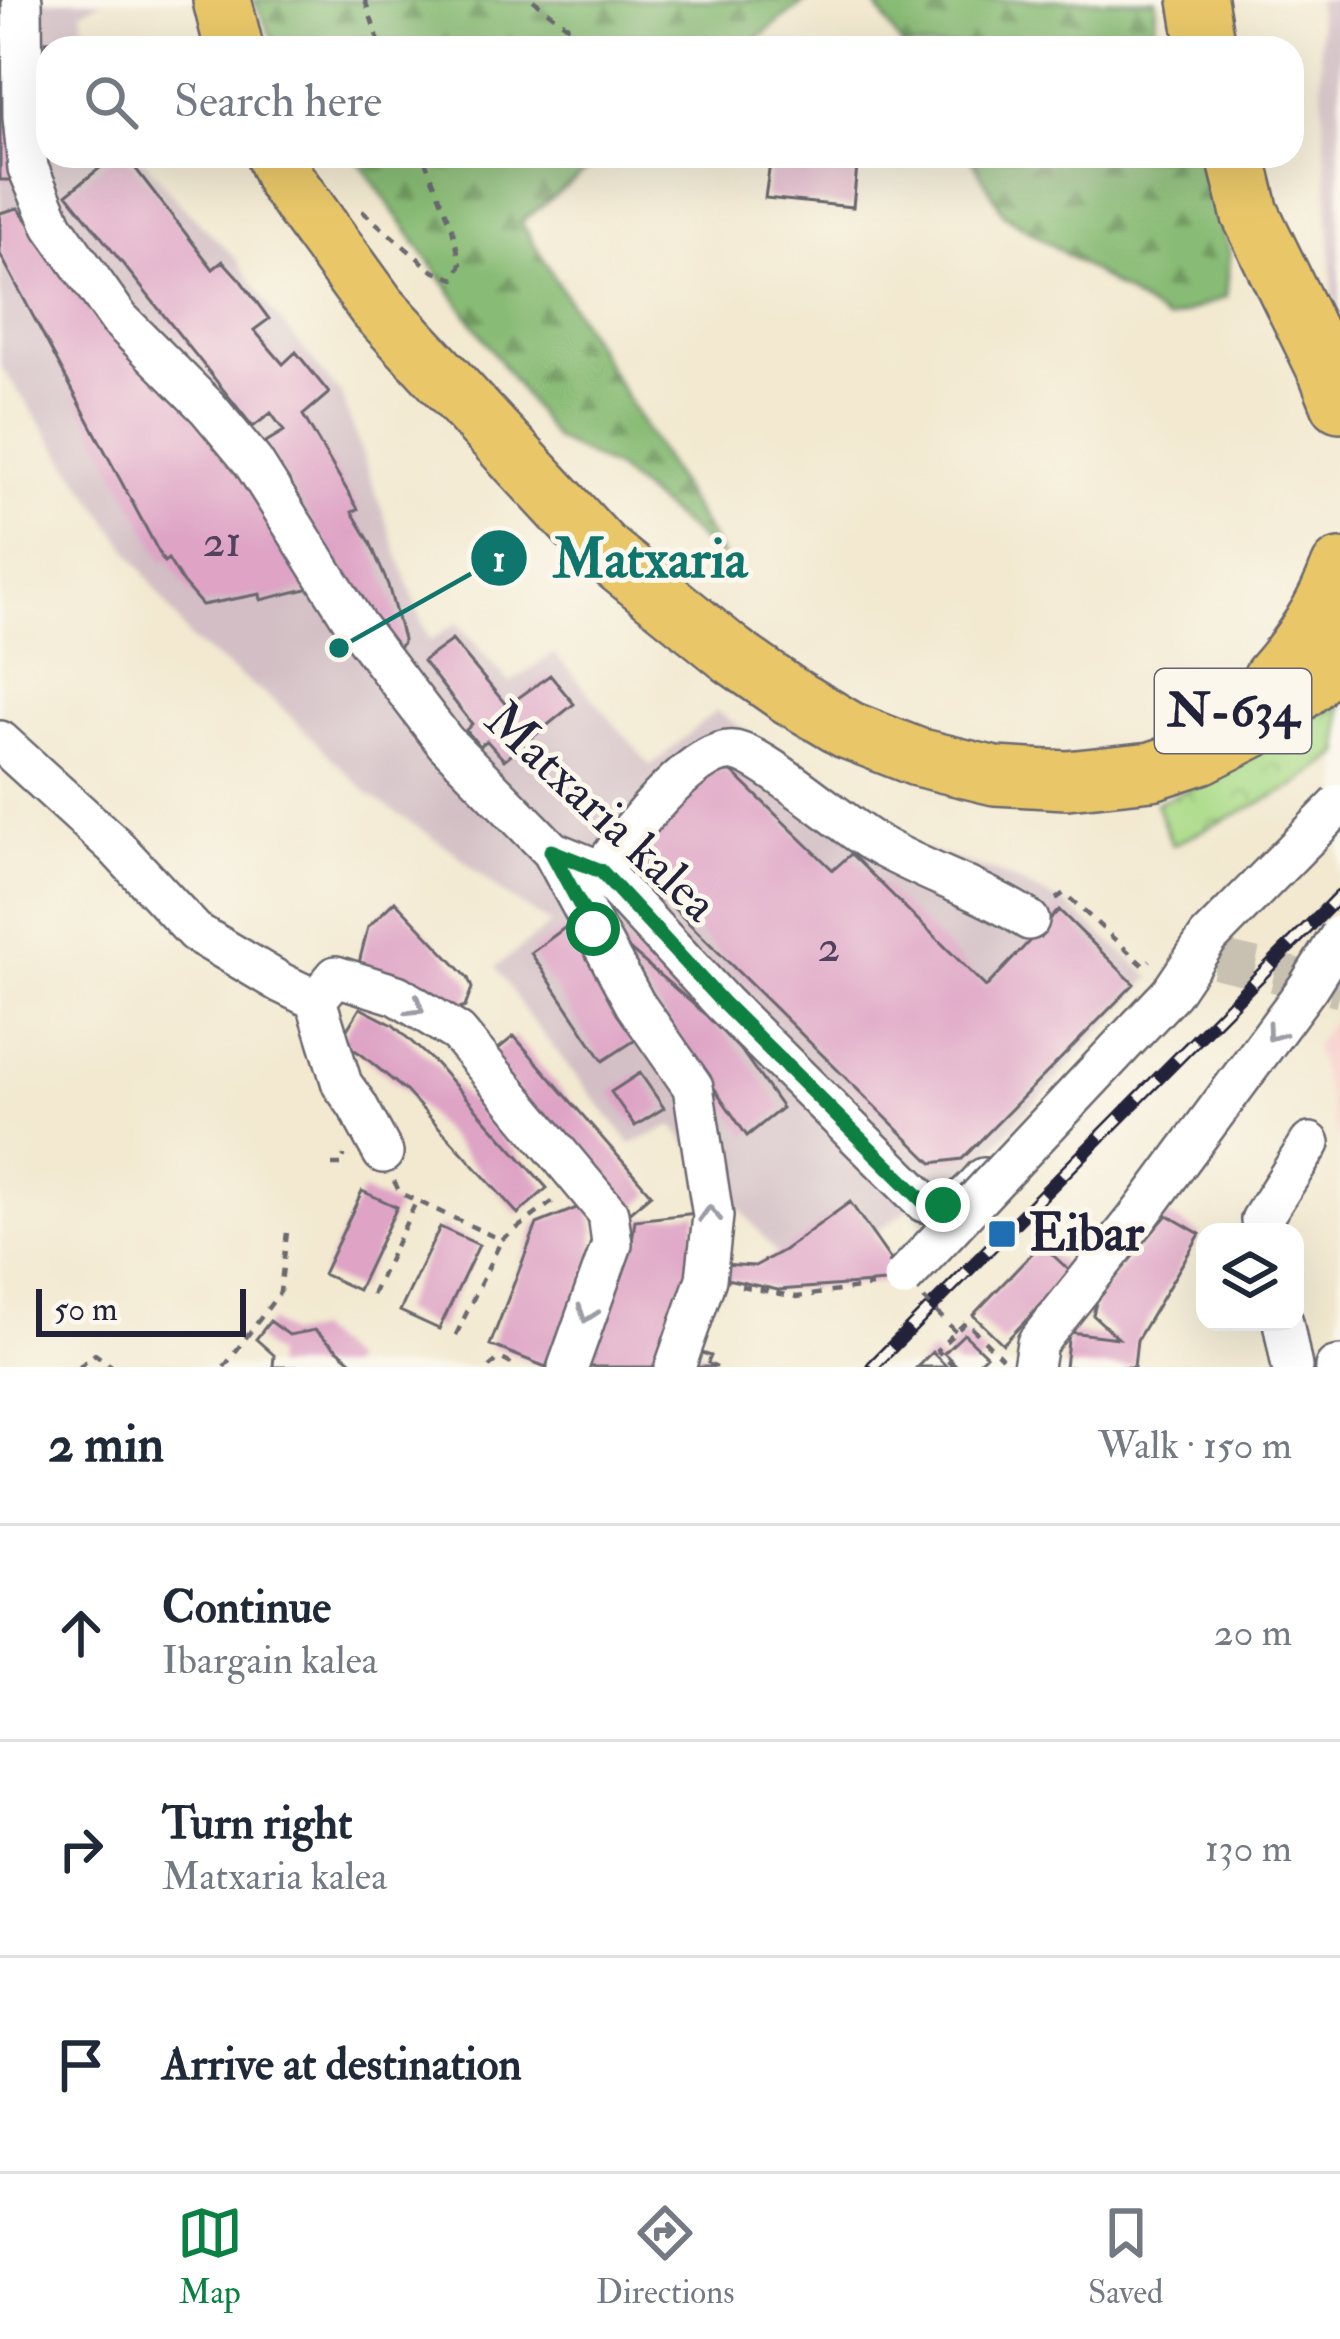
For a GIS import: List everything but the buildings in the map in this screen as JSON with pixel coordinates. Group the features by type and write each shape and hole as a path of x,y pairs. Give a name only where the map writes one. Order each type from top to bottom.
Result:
{"highway":[{"path":"222,0 231,36"},
{"path":"1198,0 1204,36"},
{"name":"N-634","path":"280,168 377,307 601,549 770,682 848,730 917,757 995,776 1067,780 1152,771 1201,755 1255,728 1330,668"},
{"path":"1240,168 1250,213 1340,403"},
{"path":"1242,168 1340,350"},
{"name":"N-634","path":"1067,780 1160,749 1239,707 1303,643 1340,568"}],"street":[{"name":"Matxaria kalea","path":"22,0 28,167 52,226 119,319 253,462 356,626 445,742 551,851 601,871 723,1003 924,1202 943,1205 964,1200 1170,975 1188,962 1217,959"},
{"path":"601,871 675,782 708,758 733,751 758,762 874,843 1004,903 1029,920"},
{"path":"7,759 114,845 195,932 316,1000 342,1084 382,1154"},
{"path":"895,1281 1172,993 1208,938 1340,804"},
{"path":"551,851 635,1004 693,1087 713,1216 706,1280 675,1367"},
{"path":"1019,1364 1138,1217 1308,987 1340,936"},
{"path":"316,1000 336,976 397,995 458,1033 608,1213 612,1244 568,1367"},
{"path":"1262,1223 1310,1143"},
{"path":"1284,1331 1292,1367"}],"path":[{"path":"365,0 377,36"},
{"path":"532,0 581,36"},
{"path":"359,209 433,271 455,279 461,264 428,168"},
{"path":"1064,893 1144,966 1160,950"},
{"path":"456,1335 501,1240 582,1180"},
{"path":"400,1192 501,1240"},
{"path":"372,1295 417,1201"},
{"path":"224,1367 280,1292 286,1232"},
{"path":"706,1280 797,1297 895,1281 956,1332"},
{"path":"954,1367 938,1350 966,1322 1019,1364"},
{"path":"79,1367 94,1354 112,1367"},
{"path":"489,1367 500,1358 517,1367"}],"shaded area":[{"path":"0,0 102,0 81,12 87,36 36,36 36,168 151,168 237,260 341,395 429,641 457,623 510,683 554,653 651,766 716,711 821,780 906,844 1001,874 1065,904 1151,977 955,1189 936,1189 874,1234 899,1272 790,1270 673,1126 631,1144 528,1016 496,967 551,924 368,794 279,705 191,640 0,365"},
{"path":"1317,0 1340,0 1340,322 1334,310"},
{"path":"1336,1014 1340,1020 1340,1145 1314,1046"}],"green space":[{"path":"254,0 807,0 760,36 271,36"},
{"path":"873,0 1156,0 1157,36 896,36"},
{"path":"363,168 590,168 521,222 723,558 616,469 555,439"},
{"path":"977,168 1201,168 1230,252 1226,297 1167,320 1004,214"},
{"path":"1340,705 1340,753 1295,786 1172,845 1156,803 1205,783 1317,714"}],"tunnel":[{"path":"1217,959 1340,988"}],"railway":[{"path":"872,1367 1340,895"}],"place":[{"name":"Matxaria","path":"339,648"},
{"name":"Eibar","path":"1002,1234"}],"route":[{"path":"593,929 551,851 601,871 723,1003 924,1202 943,1205"}]}
